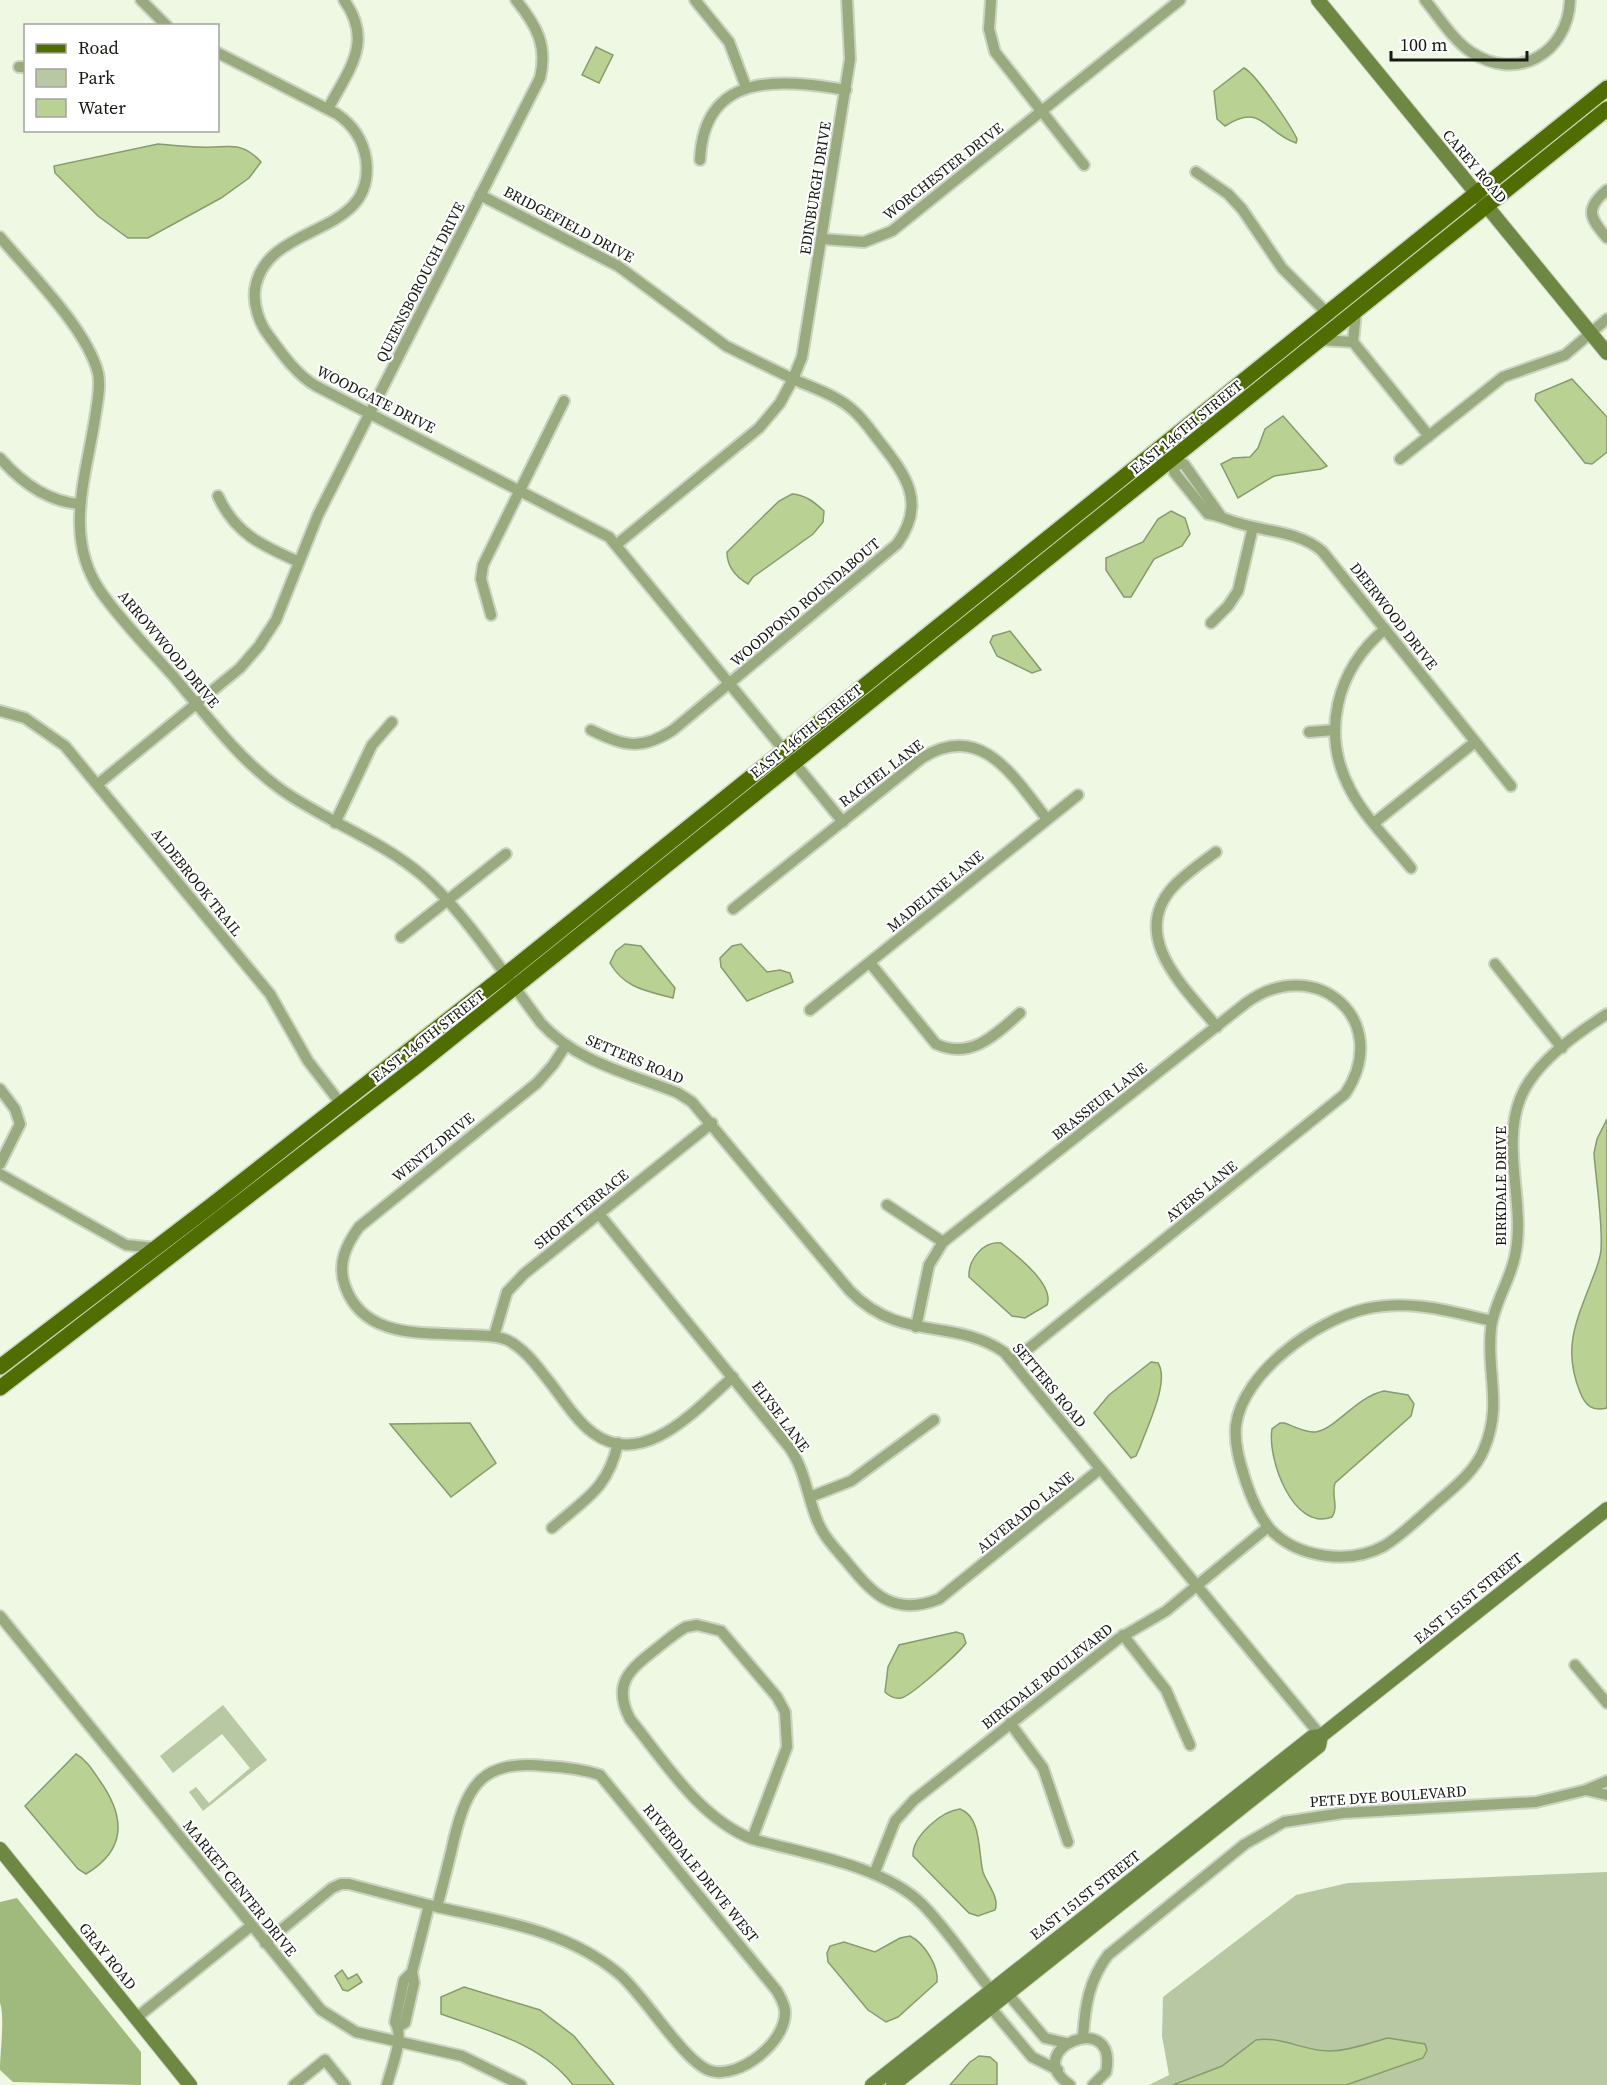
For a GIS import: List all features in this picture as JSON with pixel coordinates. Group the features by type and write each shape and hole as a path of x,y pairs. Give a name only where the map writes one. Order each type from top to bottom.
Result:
{"main road":[{"name":"EAST 146TH STREET","path":"0,1388 221,1220 1162,446 1607,88"},
{"name":"EAST 146TH STREET","path":"788,755 1174,462 1607,109"},
{"name":"EAST 146TH STREET","path":"0,1367 341,1104 509,981"}],"street":[{"path":"141,0 165,24"},
{"path":"328,109 358,48 358,29 344,0"},
{"name":"QUEENSBOROUGH DRIVE","path":"98,784 240,668 265,638 283,606 318,515 537,85 543,62 541,38 516,0"},
{"path":"695,0 729,42 746,87"},
{"name":"EDINBURGH DRIVE","path":"793,379 802,357 846,90 850,59 847,0"},
{"path":"991,0 989,29 995,52 1084,165"},
{"name":"WORCHESTER DRIVE","path":"822,238 864,242 883,236 1180,0"},
{"name":"CAREY ROAD","path":"1318,0 1607,353"},
{"path":"1425,0 1471,52 1497,64 1513,65 1530,61 1544,53 1560,39 1568,22 1570,0"},
{"name":"WOODGATE DRIVE","path":"219,54 328,109 347,122 360,139 367,166 363,187 357,200 344,214 292,240 270,257 257,279 256,307 265,331 304,378 369,414 599,530 616,545 843,822"},
{"path":"700,160 702,139 711,116 727,98 746,87 782,82 846,90"},
{"path":"1196,172 1228,194 1242,209 1282,268 1328,314"},
{"path":"1607,190 1594,202 1591,213 1595,224 1607,238"},
{"name":"BRIDGEFIELD DRIVE","path":"480,195 618,266 726,346 793,379"},
{"name":"ARROWWOOD DRIVE","path":"0,237 87,344 98,375 93,432 79,504 84,554 100,590 196,704 253,767 279,788 423,876 446,901 509,981"},
{"path":"1356,312 1353,342 1429,436"},
{"path":"1400,459 1503,377 1561,357 1607,320"},
{"path":"1322,340 1353,342"},
{"path":"616,545 759,428 780,403 793,379"},
{"name":"WOODPOND ROUNDABOUT","path":"591,730 623,744 651,742 673,730 890,551 903,537 911,515 911,495 903,471 855,412 842,402 793,379"},
{"path":"491,615 481,579 483,565 564,402"},
{"path":"1162,446 1174,462"},
{"path":"0,458 25,483 39,492 66,503 79,504"},
{"name":"DEERWOOD DRIVE","path":"1174,462 1184,464 1220,515 1253,527 1296,536 1316,546 1511,786"},
{"path":"218,496 226,514 240,530 262,544 299,562"},
{"path":"1211,623 1228,606 1238,591 1253,527"},
{"path":"1385,629 1365,647 1351,667 1339,699 1334,730 1342,774 1352,793 1411,868"},
{"name":"ALDEBROOK TRAIL","path":"0,711 25,718 42,728 65,746 98,784 270,994 308,1061 341,1104"},
{"path":"335,823 372,745 392,722"},
{"path":"1309,732 1334,730"},
{"path":"1374,823 1475,742"},
{"name":"RACHEL LANE","path":"733,909 933,751 959,746 982,750 1000,761 1047,819"},
{"name":"MADELINE LANE","path":"810,1010 1077,795"},
{"path":"1216,852 1186,875 1165,897 1158,915 1156,931 1158,947 1167,965 1217,1027"},
{"path":"401,937 506,854"},
{"path":"870,963 936,1044 946,1048 966,1049 978,1046 1020,1013"},
{"path":"1495,964 1562,1048"},
{"name":"SETTERS ROAD","path":"509,981 549,1032 566,1045 589,1058 678,1093 692,1102 854,1295 879,1314 916,1328 976,1338 994,1346 1013,1361 1321,1736"},
{"name":"BRASSEUR LANE","path":"916,1328 929,1265 943,1242 1260,993 1287,984 1321,989 1341,1003 1353,1019"},
{"name":"BIRKDALE DRIVE","path":"1268,1527 1304,1551 1333,1557 1373,1551 1397,1537 1454,1488 1476,1465 1493,1422 1495,1400 1490,1356 1492,1321 1516,1247 1514,1145 1520,1099 1532,1078 1562,1048 1607,1014"},
{"name":"AYERS LANE","path":"1013,1361 1345,1094 1360,1061 1360,1040 1353,1019"},
{"name":"WENTZ DRIVE","path":"494,1336 407,1331 380,1326 359,1310 344,1283 342,1268 345,1250 359,1227 537,1083 566,1045"},
{"path":"0,1089 15,1109 20,1124 0,1164"},
{"name":"SHORT TERRACE","path":"494,1336 500,1308 514,1284 712,1124"},
{"path":"0,1174 126,1245 157,1248"},
{"path":"887,1204 943,1242"},
{"name":"ELYSE LANE","path":"599,1214 794,1453 803,1472 816,1519 827,1538 868,1588 885,1600 907,1606 929,1603 948,1593 968,1577"},
{"path":"126,1245 134,1265"},
{"path":"1268,1527 1248,1488 1237,1450 1236,1437 1239,1411 1261,1374 1317,1329 1347,1314 1366,1309 1396,1305 1426,1306 1492,1321"},
{"path":"494,1336 520,1348 593,1433 618,1443 640,1443 658,1438 733,1377"},
{"path":"810,1497 851,1481 934,1420"},
{"path":"552,1528 602,1484 611,1469 618,1443"},
{"name":"ALVERADO LANE","path":"968,1577 1100,1469"},
{"name":"EAST 151ST STREET","path":"872,2085 1312,1737 1321,1736 1607,1509"},
{"name":"BIRKDALE BOULEVARD","path":"874,1874 888,1835 903,1811 1010,1723 1123,1635 1159,1616 1268,1527"},
{"name":"MARKET CENTER DRIVE","path":"0,1616 265,1943 316,2004 332,2019 357,2032 462,2056 521,2085"},
{"path":"752,1839 787,1747 789,1736 785,1712 777,1697 721,1631 697,1625 686,1627 630,1670 624,1683 624,1707 630,1719 701,1805 721,1823 752,1839 874,1874 900,1887 922,1905 991,1990"},
{"path":"1123,1635 1166,1690 1190,1745"},
{"path":"1575,1665 1607,1702"},
{"path":"1010,1723 1043,1767 1068,1842"},
{"name":"EAST 151ST STREET","path":"893,2085 1319,1746 1321,1736"},
{"name":"RIVERDALE DRIVE WEST","path":"514,1765 580,1769 600,1775 777,1991 785,2011 776,2037 742,2067 733,2072 711,2071 695,2060 623,1977 593,1955 537,1929 433,1906 462,1807 476,1785 488,1774 514,1765"},
{"name":"PETE DYE BOULEVARD","path":"1083,2037 1089,1992 1100,1966 1108,1955 1245,1844 1272,1828 1311,1816 1536,1802 1586,1790 1607,1781"},
{"name":"PETE DYE BOULEVARD","path":"1586,1790 1607,1795"},
{"name":"GRAY ROAD","path":"0,1849 190,2085"},
{"path":"265,1943 328,1891 341,1884 433,1906 411,1972 414,1983 412,1993 405,2023 398,2028 398,2043 387,2085"},
{"path":"136,2018 251,1926"},
{"path":"1008,1994 1046,2038 1066,2043 1083,2037 1098,2043 1107,2056 1106,2072 1093,2085"},
{"path":"990,2008 1032,2057 1058,2070 1070,2085"},
{"path":"1058,2070 1058,2055 1066,2043"},
{"path":"299,2084 325,2060 345,2085"}],"green space":[{"path":"223,1705 267,1760 203,1811 189,1792 196,1787 209,1803 250,1768 222,1734 173,1773 160,1756"},
{"path":"1607,1872 1607,2085 1149,2085 1169,2075 1162,2036 1163,1997 1296,1895 1348,1883"}],"shaded area":[{"path":"17,1898 141,2052 141,2085 13,2082 0,2070 2,2025 0,1902"}],"water":[{"path":"596,47 613,55 599,83 582,75"},
{"path":"1244,68 1281,112 1297,139 1296,143 1255,118 1237,119 1225,126 1217,119 1214,91"},
{"path":"158,144 240,148 261,162 249,178 221,198 148,238 128,238 98,216 55,173 54,166"},
{"path":"1572,379 1607,417 1607,452 1592,464 1585,463 1535,400 1536,394"},
{"path":"1283,416 1327,466 1321,469 1274,476 1238,498 1221,464 1233,458 1250,457 1258,448 1265,429"},
{"path":"792,494 806,497 824,511 823,522 813,534 753,577 748,584 733,571 727,552 779,501"},
{"path":"1171,511 1185,518 1190,534 1182,546 1154,559 1131,597 1124,597 1106,570 1106,558 1143,542 1158,519"},
{"path":"1010,631 1041,670 1032,673 997,656 990,642 993,636"},
{"path":"625,944 641,946 675,988 673,998 637,987 622,978 610,963 616,951"},
{"path":"741,944 767,972 780,970 790,973 793,982 747,1001 721,967 720,958 732,946"},
{"path":"1607,1119 1607,1408 1597,1409 1584,1401 1580,1392 1572,1363 1572,1350 1576,1325 1600,1254 1601,1228 1594,1153 1597,1139"},
{"path":"1001,1243 1033,1271 1048,1297 1047,1305 1025,1318 1012,1316 969,1277 971,1264 978,1253 988,1245"},
{"path":"1151,1362 1158,1363 1161,1371 1159,1392 1140,1447 1136,1456 1131,1458 1094,1413 1109,1395"},
{"path":"1384,1391 1408,1395 1414,1404 1411,1416 1335,1483 1335,1509 1332,1517 1318,1519 1305,1514 1286,1490 1279,1474 1274,1457 1272,1429 1284,1423 1316,1432 1332,1425 1365,1399"},
{"path":"470,1423 496,1463 451,1497 390,1424"},
{"path":"956,1632 963,1634 966,1643 924,1683 901,1698 892,1697 885,1692 888,1667 899,1645"},
{"path":"76,1754 87,1763 109,1795 118,1820 115,1844 109,1855 86,1874 78,1869 25,1806"},
{"path":"960,1809 967,1813 976,1827 983,1872 996,1901 995,1910 978,1916 969,1913 913,1856 917,1840 929,1826 945,1814"},
{"path":"910,1936 930,1956 936,1969 937,1982 898,2017 886,2022 868,2010 828,1962 827,1953 830,1946 844,1942 875,1952 900,1938"},
{"path":"342,1970 348,1979 357,1974 362,1982 348,1991 343,1990 335,1976"},
{"path":"464,1987 540,2010 574,2036 614,2085 573,2085 560,2071 530,2049 513,2040 441,2014 441,1997"},
{"path":"1388,2038 1425,2044 1427,2050 1423,2058 1346,2085 1173,2085 1222,2066 1256,2040 1274,2040 1311,2049 1336,2051"},
{"path":"979,2056 990,2057 997,2063 997,2085 950,2085 970,2062"}]}
